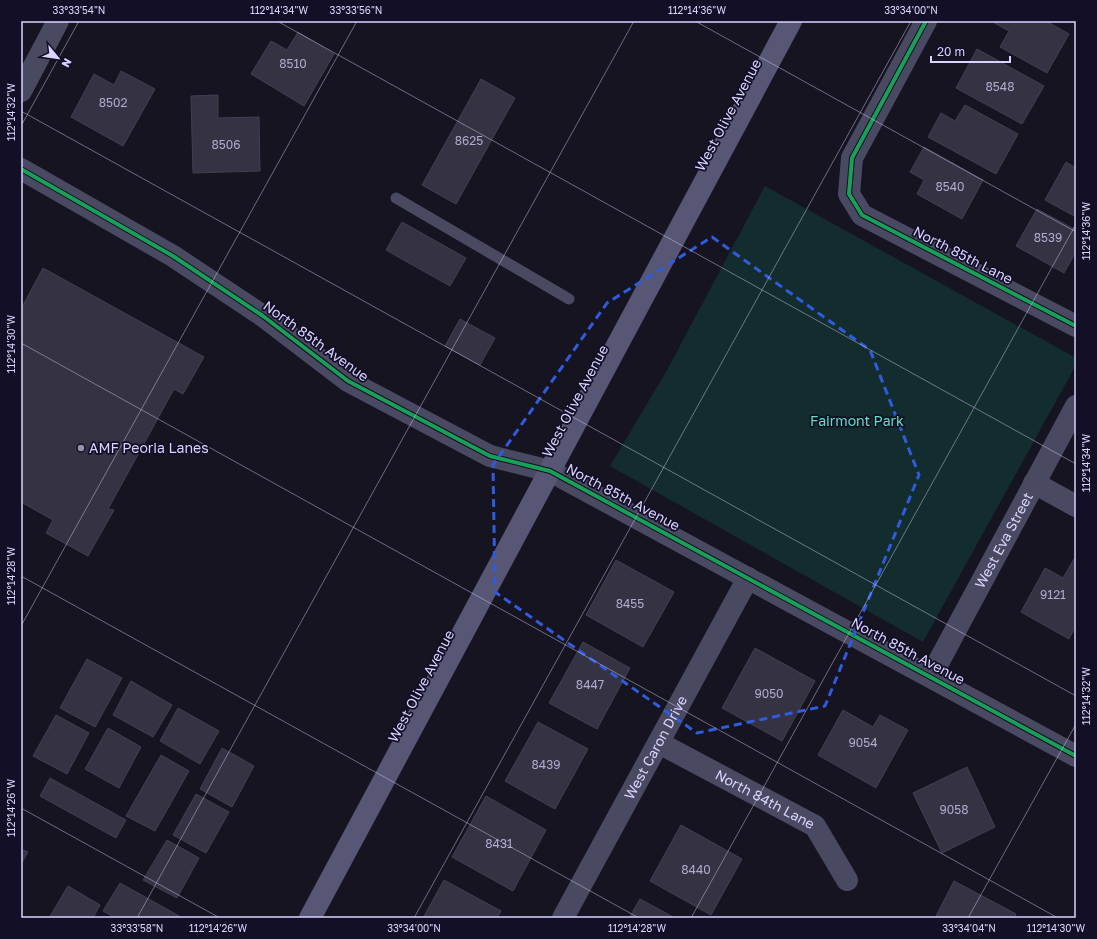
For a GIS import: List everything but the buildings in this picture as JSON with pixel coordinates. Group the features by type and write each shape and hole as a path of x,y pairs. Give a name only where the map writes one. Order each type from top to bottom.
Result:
{"main road":[{"name":"West Olive Avenue","path":"310,918 791,21"}],"street":[{"path":"21,91 58,21"},
{"name":"North 85th Lane","path":"926,21 852,158 849,194 862,215 1076,326"},
{"name":"North 85th Avenue","path":"21,168 173,256 263,316 348,381 490,456 550,471 931,676 1076,756"},
{"name":"West Eva Street","path":"931,676 1076,406"},
{"path":"1034,483 1076,506"},
{"name":"West Caron Drive","path":"563,918 748,578"},
{"name":"North 84th Lane","path":"659,743 815,826 847,880"}],"lane":[{"path":"396,198 569,299"}],"highlighted area":[{"path":"712,237 870,350 919,475 825,706 697,733 495,592 493,465 607,303"}],"green space":[{"name":"Fairmont Park","path":"765,186 1076,358 1076,365 923,642 610,466 667,370"}],"cycle path":[{"path":"926,21 852,158 849,194 862,215 1076,326"},
{"path":"21,169 173,256 263,316 348,381 490,456 550,471 1076,756"}],"place":[{"name":"AMF Peoria Lanes","path":"81,448"}]}
